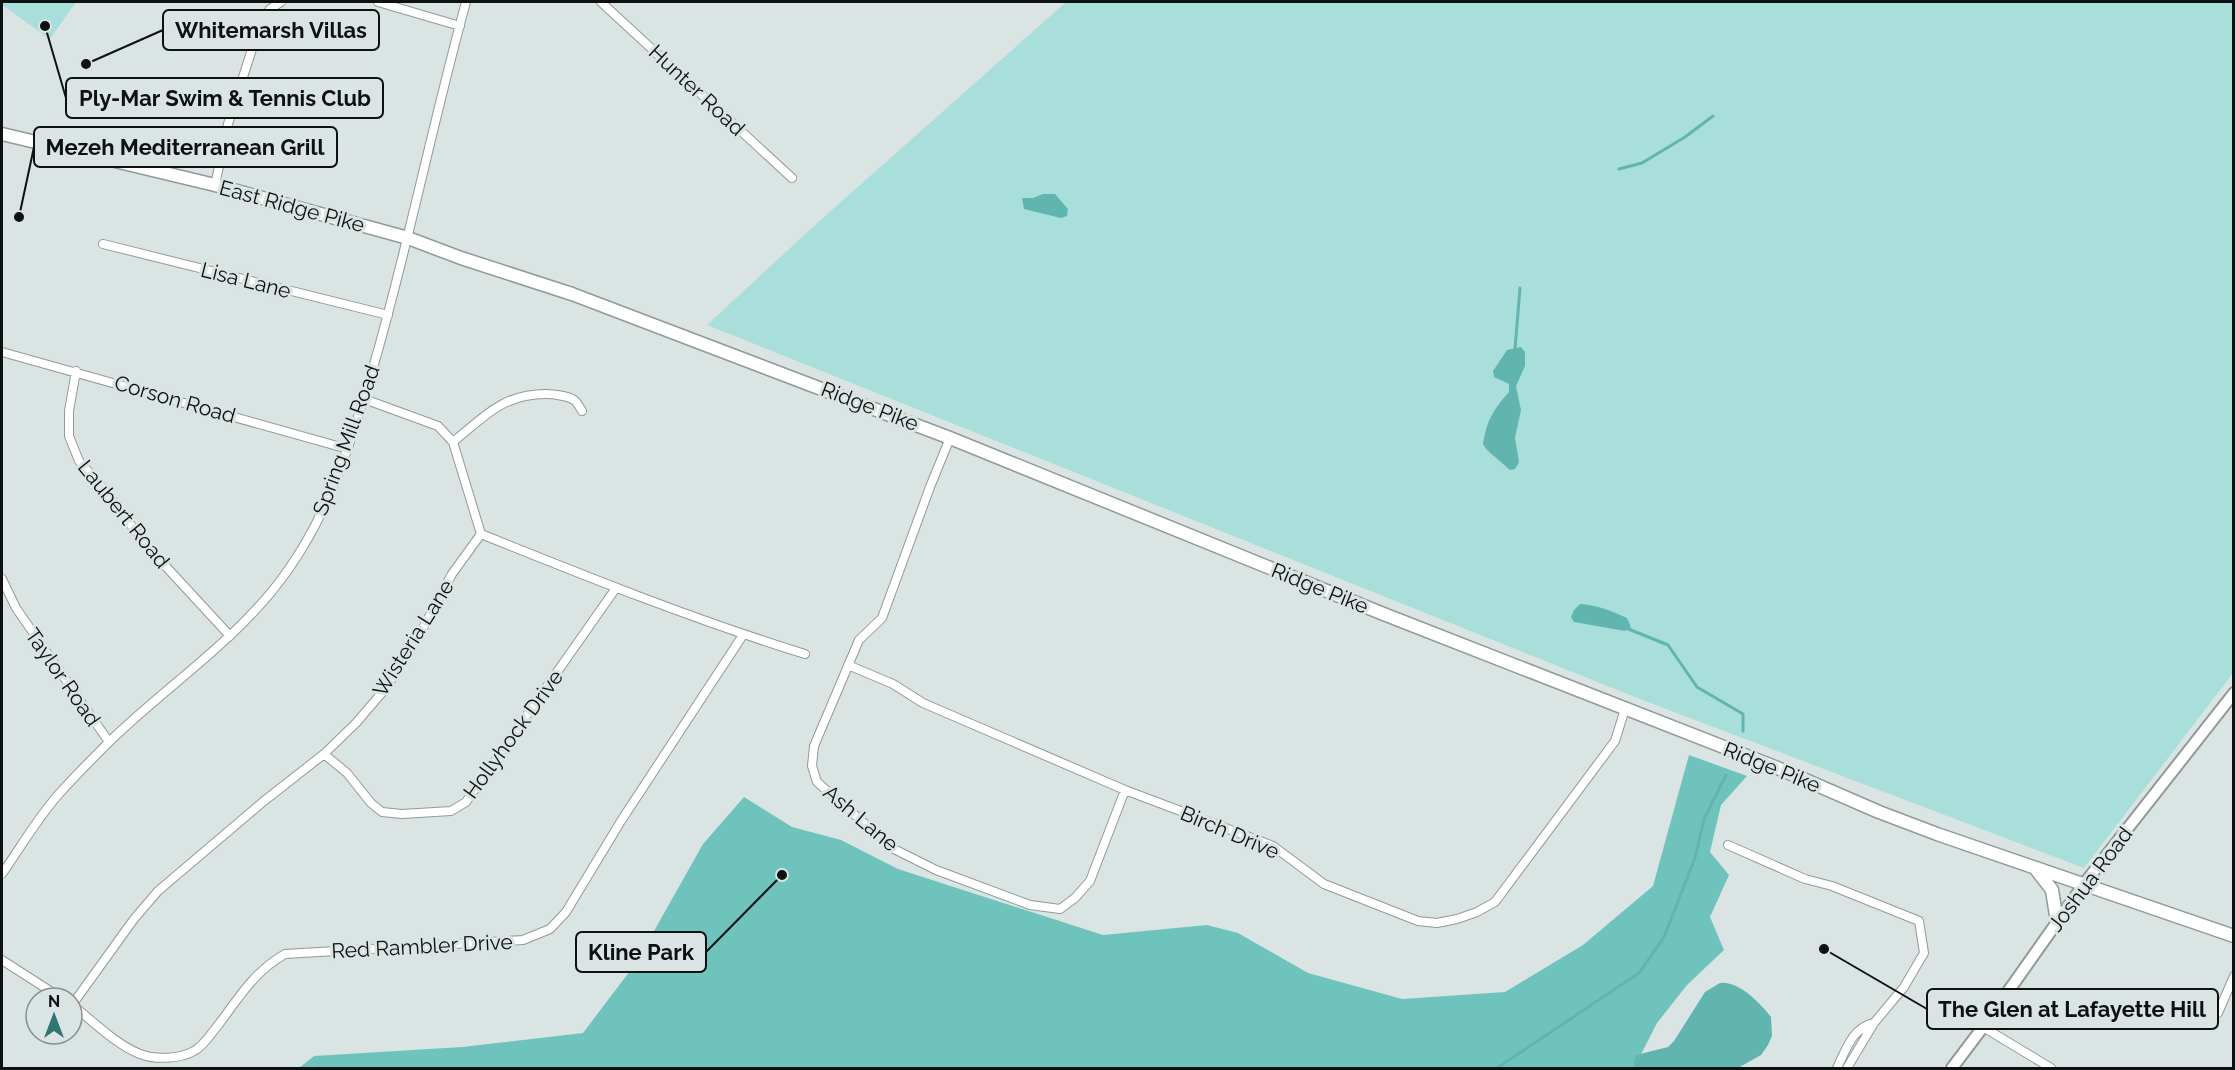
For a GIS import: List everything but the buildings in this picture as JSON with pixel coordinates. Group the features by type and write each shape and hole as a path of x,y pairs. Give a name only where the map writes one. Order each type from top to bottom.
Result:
{"main road":[{"name":"East Ridge Pike","path":"2,134 215,185 408,238"},
{"name":"Ridge Pike","path":"408,238 461,258 584,298 950,438 1381,613 1773,766 1888,816 2234,936"},
{"name":"Joshua Road","path":"1952,1068 2084,884 2234,693"},
{"path":"2034,867 2052,890 2057,922"}],"street":[{"path":"215,185 228,124 260,24 270,9 281,2"},
{"path":"378,2 460,26"},
{"name":"Spring Mill Road","path":"2,874 57,796 109,742 230,636 260,605 288,571 314,528 333,491 364,399 408,238 466,2"},
{"name":"Hunter Road","path":"601,2 792,178"},
{"name":"Lisa Lane","path":"103,244 388,315"},
{"name":"Corson Road","path":"2,352 348,449"},
{"name":"Laubert Road","path":"76,371 69,411 69,436 79,461 104,489 146,545 230,636"},
{"path":"453,442 497,406 513,398 531,394 551,394 574,400 582,411"},
{"path":"364,399 438,426 453,442 481,534 616,588 743,635 805,654"},
{"name":"Ash Lane","path":"950,438 882,618 859,640 814,746 812,766 817,782 894,849 936,870 1030,905 1060,909 1075,898 1090,880 1125,790"},
{"name":"Wisteria Lane","path":"84,988 134,919 158,891 264,801 324,754 356,723 386,688 422,630 452,574 481,534"},
{"name":"Taylor Road","path":"2,579 16,608 109,742"},
{"name":"Hollyhock Drive","path":"324,754 347,773 371,803 382,812 402,814 451,811 466,802 616,588"},
{"name":"Red Rambler Drive","path":"84,1014 141,1054 170,1058 195,1051 210,1035 255,975 269,963 285,954 524,940 550,929 566,912 621,821 743,635"},
{"name":"Birch Drive","path":"848,665 893,684 923,703 1125,790 1273,846 1324,884 1418,921 1437,923 1457,919 1495,902 1615,741 1625,709"},
{"path":"1728,845 1805,879 1832,886 1919,921 1924,953 1904,987 1874,1023 1847,1068"},
{"path":"2,960 42,986"},
{"path":"2218,1013 2234,976"},
{"path":"1837,1068 1862,1025 1874,1023"},
{"path":"1983,1027 2051,1068"},
{"path":"1851,1041 1861,1046"}],"shaded area":[{"path":"2,2 76,2 50,39 2,5"},
{"path":"1066,2 2233,2 2233,673 2084,868 1640,699 707,325 815,225"},
{"path":"1043,194 1055,194 1068,209 1067,216 1061,218 1024,209 1022,198 1033,198"},
{"path":"1521,347 1525,352 1525,366 1516,386 1521,410 1515,438 1519,462 1515,469 1510,470 1483,444 1492,416 1509,392 1509,384 1494,377 1493,371 1507,350"},
{"path":"1580,604 1621,615 1627,618 1631,627 1625,631 1574,622 1571,617"},
{"path":"1689,755 1747,776 1721,805 1710,852 1729,875 1710,917 1724,950 1687,985 1657,1023 1634,1068 299,1068 314,1056 462,1047 583,1033 636,963 703,844 744,797 792,827 841,840 898,869 1103,935 1207,925 1238,933 1308,973 1402,999 1505,992 1583,945 1653,886"},
{"path":"1720,983 1727,983 1742,989 1771,1017 1772,1036 1761,1055 1738,1068 1634,1068 1636,1055 1668,1047 1705,992"}],"waterway":[{"path":"1619,169 1642,163 1685,137 1713,116"},
{"path":"1515,349 1520,288"},
{"path":"1626,628 1668,645 1697,687 1743,714 1743,731"},
{"path":"1497,1068 1639,973 1664,937 1695,858 1704,819 1726,775"}],"place":[{"name":"Ply-Mar Swim & Tennis Club","path":"45,26"},
{"name":"Whitemarsh Villas","path":"86,64"},
{"name":"Mezeh Mediterranean Grill","path":"19,217"},
{"name":"Kline Park","path":"782,875"},
{"name":"The Glen at Lafayette Hill","path":"1824,949"}]}
